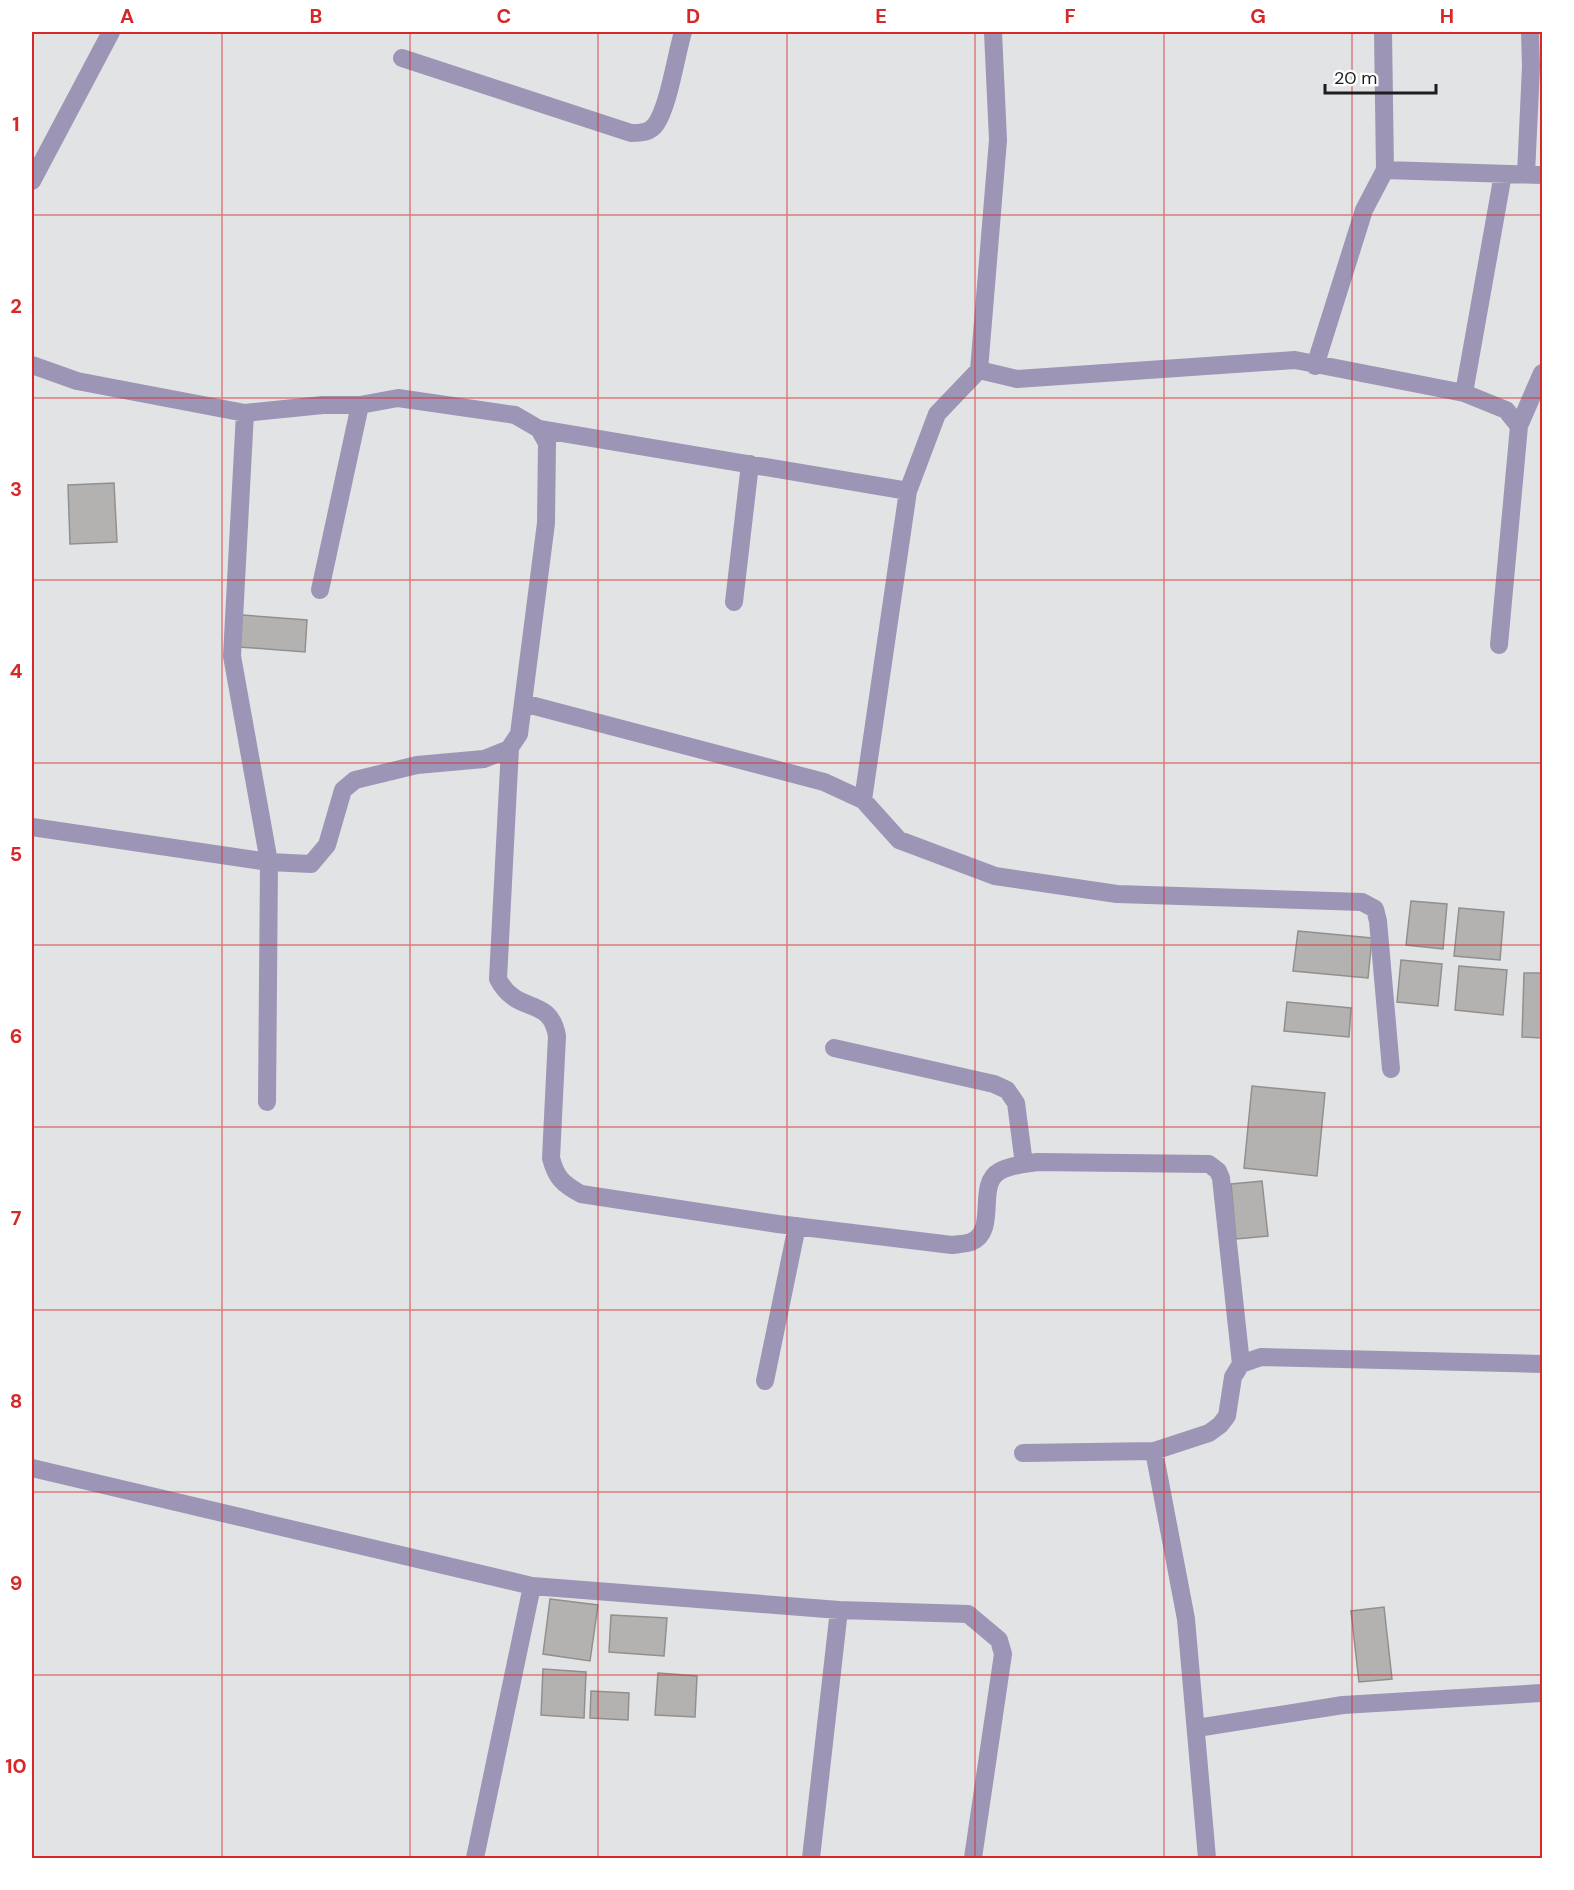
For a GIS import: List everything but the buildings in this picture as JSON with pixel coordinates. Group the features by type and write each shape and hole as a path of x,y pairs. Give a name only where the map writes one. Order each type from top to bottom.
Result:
{"street":[{"path":"32,181 111,32"},
{"path":"402,58 630,133 644,133 655,126 662,111 683,32"},
{"path":"863,800 908,491 937,414 979,370 998,141 993,32"},
{"path":"1315,366 1364,210 1385,170 1383,32"},
{"path":"1385,170 1534,175 1530,32"},
{"path":"1464,393 1503,174"},
{"path":"979,370 1017,379 1295,360 1315,366 1464,393 1506,410 1519,426"},
{"path":"32,365 76,381 245,413 323,405 360,405 398,398 458,406 515,415 539,429 908,491"},
{"path":"1499,645 1519,426 1542,373"},
{"path":"320,590 360,405"},
{"path":"245,413 232,656 268,862 267,1102"},
{"path":"32,827 268,862 311,864 321,856 327,845 343,790 355,780 417,765 484,759 510,747 519,734 546,523 548,443 539,429"},
{"path":"734,602 750,464"},
{"path":"523,703 824,782 863,800 899,840 994,876 1117,894 1362,902 1375,909 1378,921 1391,1069"},
{"path":"510,747 498,980 505,993 514,1000 547,1012 555,1022 557,1036 552,1158 556,1177 581,1194 797,1226 952,1245 971,1242 979,1236 984,1226 990,1180 998,1171 1037,1162 1209,1164 1218,1171 1221,1178 1241,1364 1233,1377 1227,1416 1209,1433 1154,1451 1023,1453"},
{"path":"834,1048 994,1084 1007,1090 1016,1103 1024,1164"},
{"path":"765,1381 797,1226"},
{"path":"1241,1364 1261,1357 1542,1364"},
{"path":"1154,1451 1186,1619 1207,1858"},
{"path":"32,1468 532,1586 708,1602 839,1610 968,1614 999,1640 1003,1654 973,1858"},
{"path":"475,1858 532,1586"},
{"path":"811,1858 839,1610"},
{"path":"1197,1728 1343,1705 1542,1693"}]}
